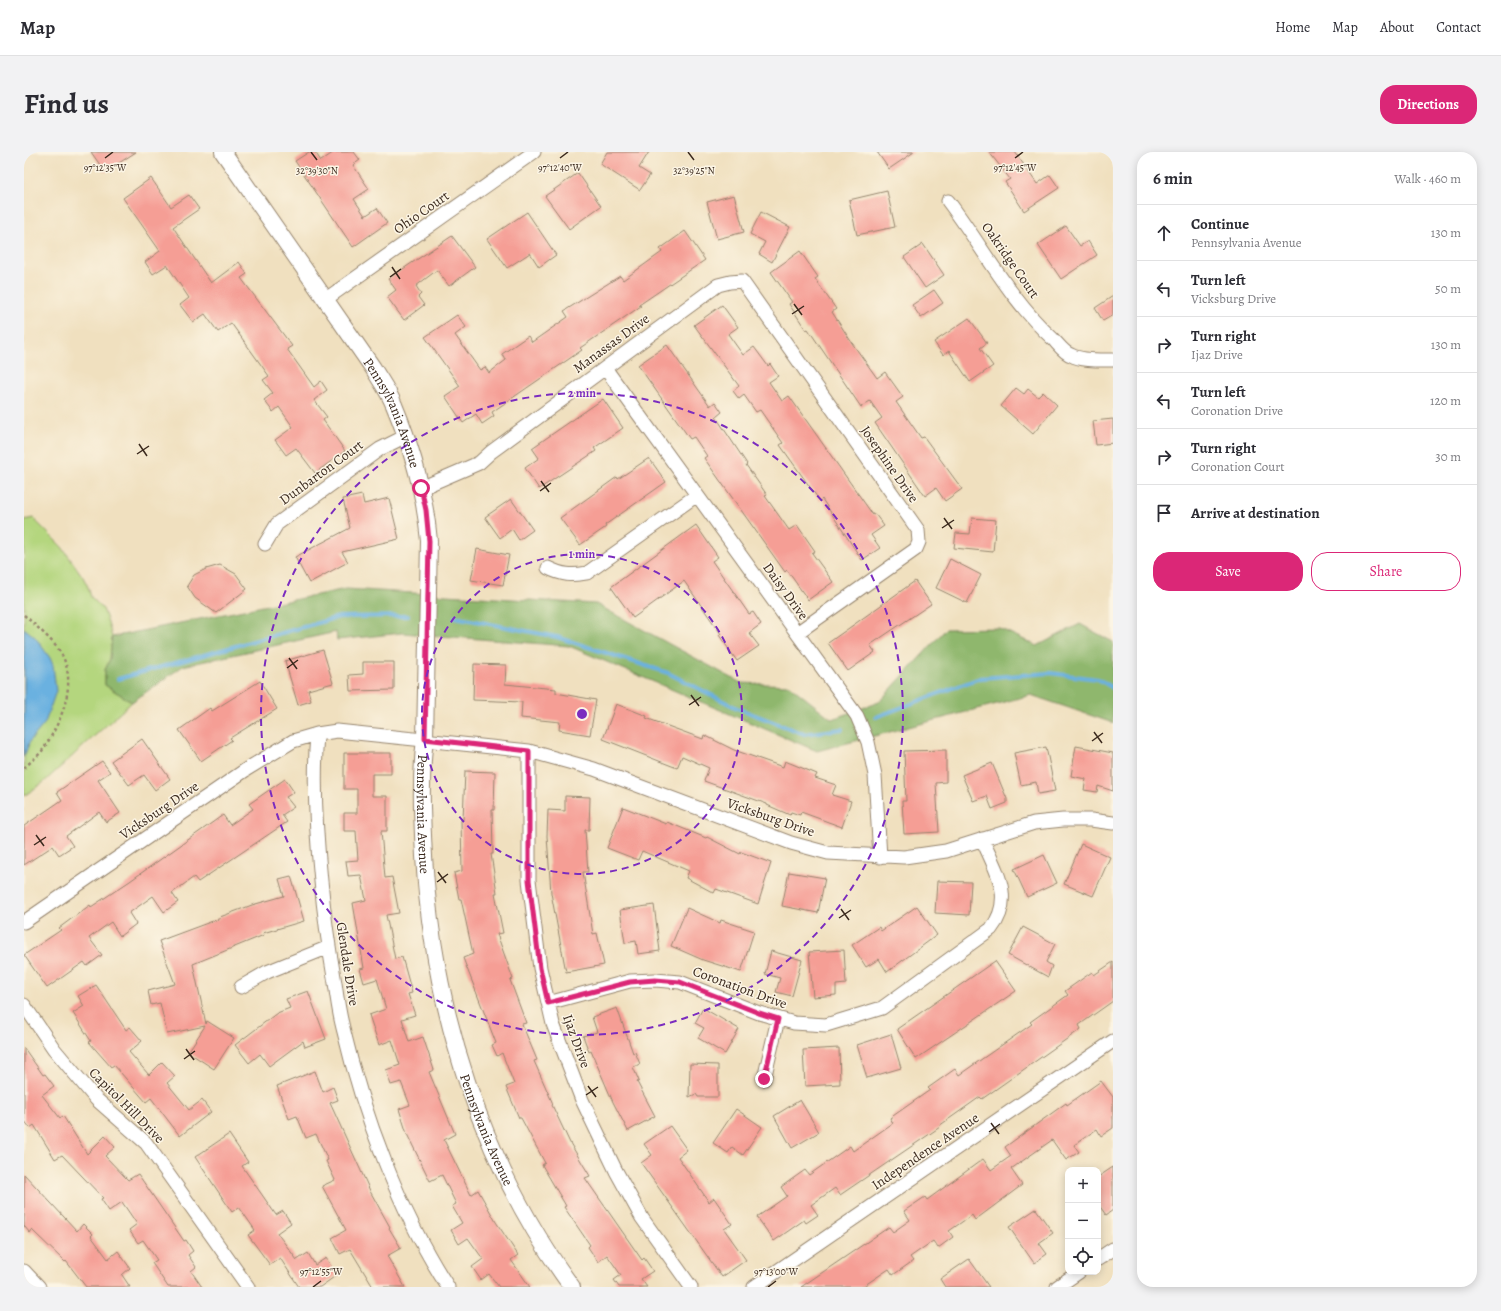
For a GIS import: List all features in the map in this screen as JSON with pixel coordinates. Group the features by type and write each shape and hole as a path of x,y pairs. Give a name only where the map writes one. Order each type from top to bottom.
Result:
{"street":[{"name":"Pennsylvania Avenue","path":"223,152 373,368 394,404 406,436 426,510 429,541 425,739 421,771 426,901 437,963 455,1047 476,1110 495,1154 529,1220 572,1287"},
{"name":"Ohio Court","path":"326,299 534,152"},
{"name":"Oakridge Court","path":"948,200 968,227 1007,288 1039,327 1070,355 1113,360"},
{"name":"Manassas Drive","path":"421,488 479,463 491,452 718,286 730,282 742,282"},
{"name":"Josephine Drive","path":"742,282 918,530 919,542 916,549 798,633"},
{"name":"Daisy Drive","path":"605,368 858,716 868,742 875,775 880,856"},
{"name":"Dunbarton Court","path":"265,544 277,524 380,448 406,436"},
{"path":"548,568 558,573 572,576 587,573 697,495"},
{"path":"317,734 337,731 425,739"},
{"name":"Vicksburg Drive","path":"24,922 247,769 293,741 317,734"},
{"name":"Glendale Drive","path":"317,734 314,767 316,831 329,948 342,1027 366,1107 414,1228 448,1287"},
{"name":"Vicksburg Drive","path":"425,739 529,751 594,769 791,843 828,852 904,857 946,851 1034,823 1063,820 1091,820 1113,824"},
{"name":"Ijaz Drive","path":"529,751 529,880 540,968 553,1024 582,1100 616,1171 642,1218 691,1287"},
{"name":"Coronation Drive","path":"548,1003 630,982 655,980 680,982 759,1013 794,1023 826,1025 882,1008 991,929 999,918 1003,890 982,839"},
{"path":"241,987 266,972 329,948"},
{"name":"Capitol Hill Drive","path":"24,1005 54,1049 96,1099 146,1143 248,1287"},
{"path":"764,1079 778,1019"},
{"name":"Independence Avenue","path":"754,1287 1113,1041"},
{"path":"1101,1257 1113,1249"},
{"path":"24,1271 38,1287"},
{"path":"1057,1287 1075,1275"}],"path":[{"path":"24,616 46,636 60,652 68,671 69,686 64,705 54,729 41,752 24,768"}],"green space":[{"path":"33,518 62,547 83,577 91,597 103,609 112,637 110,659 105,670 105,685 132,702 44,782 24,796 24,520"},
{"path":"346,589 596,604 741,683 789,685 832,719 879,702 946,629 999,628 1037,646 1080,624 1113,642 1113,723 1031,695 817,751 569,646 402,633 337,640 336,632 183,666 132,702 105,685 105,670 110,659 112,637"}],"water":[{"path":"24,628 35,637 50,658 53,665 56,691 45,723 30,741 24,757"}],"building":[{"path":"91,152 136,152 105,172"},
{"path":"309,152 315,152 321,161 334,152 354,152 360,160 353,165 369,189 354,199 365,216 377,208 387,223 353,247 295,161"},
{"path":"607,152 649,152 639,168 650,175 640,190 600,164"},
{"path":"877,152 914,152 889,169"},
{"path":"989,152 1015,152 1037,184 1050,175 1059,188 1024,211 1005,182 1010,179"},
{"path":"578,173 601,206 569,229 545,196"},
{"path":"151,178 171,207 189,195 199,209 173,227 211,283 239,262 247,274 241,278 292,346 287,349 314,387 321,381 327,390 314,400 327,417 323,420 345,451 315,473 296,448 286,455 275,440 293,427 279,407 273,412 264,400 273,393 263,380 269,376 231,323 218,332 205,314 193,322 180,305 189,298 167,265 153,274 145,262 160,251 123,198"},
{"path":"887,191 895,227 857,235 849,200"},
{"path":"734,195 744,232 717,239 707,202"},
{"path":"527,212 556,255 539,267 530,253 507,268 487,239"},
{"path":"761,212 790,227 772,262 759,254 765,242 750,234"},
{"path":"1066,226 1080,246 1088,241 1097,255 1061,279 1038,245"},
{"path":"685,231 705,260 580,348 582,350 492,412 494,416 482,424 476,414 463,423 445,396 460,386 425,337 457,315 466,327 455,335 480,370 485,367 489,373 506,360 502,354 528,336 532,342 568,317 564,311 620,276 623,280 662,252 660,249"},
{"path":"452,236 475,267 449,286 437,270 416,286 421,294 418,297 424,305 404,320 387,297 396,290 388,279"},
{"path":"923,244 944,275 925,288 904,257"},
{"path":"800,251 818,277 815,279 836,309 832,312 852,343 877,378 885,372 903,397 896,402 921,438 924,437 962,489 945,501 936,488 925,496 875,423 882,418 870,401 861,407 808,329 806,330 789,304 792,302 771,272"},
{"path":"934,290 943,303 921,318 912,305"},
{"path":"1113,296 1113,315 1103,321 1095,308"},
{"path":"722,305 738,327 728,334 743,355 754,347 768,366 770,364 778,376 769,382 782,401 789,396 873,515 875,514 884,526 871,535 880,548 862,560 822,499 820,501 780,445 783,443 760,410 756,412 744,395 739,399 733,391 739,386 694,325"},
{"path":"969,318 987,343 980,348 993,366 970,382 949,351 943,355 934,342"},
{"path":"667,345 710,406 715,402 722,412 716,417 767,495 765,496 789,530 797,525 815,551 812,553 833,582 808,600 787,570 785,572 704,458 707,456 694,437 690,439 638,365"},
{"path":"1016,388 1024,394 1028,389 1038,397 1043,392 1057,405 1033,434 1001,406"},
{"path":"603,399 623,428 594,448 596,451 539,489 525,468 539,458 532,448"},
{"path":"1113,419 1113,443 1096,445 1093,421"},
{"path":"649,458 666,482 605,525 606,527 580,545 560,518 617,477 618,479"},
{"path":"362,495 364,504 389,498 399,539 342,552 348,562 309,583 295,557 350,528 343,499"},
{"path":"511,499 533,530 519,540 512,529 500,538 485,517"},
{"path":"972,518 996,520 993,552 954,548 956,533 970,534"},
{"path":"696,525 718,557 712,561 749,614 753,612 761,624 749,633 759,646 737,661 719,635 721,634 684,581 633,618 611,587"},
{"path":"477,549 509,555 503,585 471,580"},
{"path":"950,559 981,575 967,603 936,588"},
{"path":"220,565 236,574 247,589 216,613 195,598 187,586 194,575 206,569"},
{"path":"915,581 931,604 870,645 875,652 848,671 828,643"},
{"path":"323,650 333,683 308,690 311,701 298,705 285,661"},
{"path":"363,662 394,662 394,690 350,691 349,675 363,674"},
{"path":"474,664 506,665 505,684 556,689 556,693 596,700 590,735 559,730 560,722 521,718 522,702 473,700"},
{"path":"260,681 277,709 230,738 232,740 201,761 179,730 210,708 212,711"},
{"path":"616,704 647,716 646,718 703,739 704,735 734,750 783,767 785,761 817,774 815,778 836,785 832,795 851,801 842,827 801,812 800,815 791,812 790,815 767,804 704,781 709,768 682,756 677,768 603,739"},
{"path":"142,739 170,779 155,790 144,775 129,785 111,761"},
{"path":"1076,746 1113,753 1113,791 1098,786 1097,792 1084,790 1086,779 1071,776"},
{"path":"1046,747 1055,791 1038,794 1036,782 1021,785 1014,753"},
{"path":"946,750 946,782 936,783 939,832 904,834 902,801 906,801 904,751"},
{"path":"344,753 391,753 391,774 372,774 372,796 387,796 387,831 381,831 385,878 392,877 399,913 386,915 395,959 402,957 412,993 408,994 415,1015 402,1019 409,1042 423,1037 434,1070 429,1072 455,1134 444,1140 471,1195 478,1190 496,1222 518,1255 511,1260 530,1287 499,1287 489,1274 481,1280 472,1267 483,1259 468,1238 459,1244 451,1230 462,1223 452,1206 456,1204 442,1175 430,1181 407,1134 399,1109 410,1105 401,1082 391,1085 386,1070 400,1065 392,1040 379,1045 369,1015 386,1009 377,979 364,983 360,969 364,968 353,903 366,900 361,875 348,876 346,861 358,860 356,831 344,831 344,813 357,813 357,789 344,789"},
{"path":"102,761 110,772 98,780 120,813 106,822 99,812 66,836 73,846 59,855 53,846 24,865 24,826 62,800 57,792"},
{"path":"992,763 1007,799 1007,803 992,809 987,796 973,801 962,775"},
{"path":"465,771 495,772 494,810 492,810 493,854 491,854 497,893 495,893 503,933 497,934 513,979 510,980 526,1023 522,1024 537,1060 534,1061 553,1104 552,1105 570,1143 590,1176 585,1178 642,1260 644,1258 653,1271 641,1279 647,1287 619,1287 614,1280 621,1275 607,1255 598,1262 588,1247 590,1245 564,1207 566,1206 542,1165 545,1163 521,1118 519,1118 506,1087 514,1084 502,1053 497,1056 492,1045 496,1043 463,958 473,954 454,873 462,871 461,820 463,820"},
{"path":"285,779 294,792 286,797 294,807 282,815 287,822 198,882 194,877 172,893 178,902 164,912 153,896 129,913 136,924 120,936 111,922 89,938 102,955 87,966 84,962 47,988 24,955 61,930 59,928 90,905 91,907 130,881 223,815 230,825 253,809 249,804"},
{"path":"565,796 590,797 589,830 585,830 588,872 583,872 593,934 597,933 604,965 566,972 551,893 547,836 548,810 565,811"},
{"path":"623,807 666,824 667,822 706,838 707,837 740,854 741,852 771,863 758,904 716,889 714,893 686,878 689,871 642,851 638,860 607,848"},
{"path":"1081,844 1110,857 1093,896 1064,884"},
{"path":"1044,855 1057,883 1027,897 1014,869"},
{"path":"789,872 825,878 818,913 782,906"},
{"path":"291,876 304,921 263,933 264,935 193,964 206,1024 207,1021 234,1038 214,1069 188,1052 205,1026 167,1034 160,1003 151,1005 148,991 175,984 159,941 252,905 284,896 279,879"},
{"path":"937,881 971,882 969,915 935,913"},
{"path":"654,905 660,951 638,954 636,941 625,943 620,910"},
{"path":"917,906 937,935 887,972 879,959 866,967 852,945 879,927 881,931"},
{"path":"687,908 720,923 721,920 754,931 741,972 703,960 671,946"},
{"path":"1023,927 1055,944 1046,962 1052,966 1048,977 1008,955"},
{"path":"844,950 846,984 836,985 836,995 813,997 809,952"},
{"path":"771,951 802,960 792,996 776,992 780,978 765,974"},
{"path":"995,961 1016,991 916,1059 897,1029"},
{"path":"1113,962 1113,1001 1079,1025 1081,1029 982,1099 980,1097 939,1126 940,1127 840,1195 835,1188 811,1205 818,1215 806,1223 804,1220 774,1241 757,1217 787,1196 781,1187 805,1170 809,1175 850,1146 853,1151 893,1123 890,1118 930,1090 928,1088 955,1069 959,1075 1032,1024 1030,1022 1068,995 1065,991 1092,972 1094,975"},
{"path":"96,985 126,1030 130,1027 142,1041 129,1052 149,1075 162,1062 175,1076 167,1083 189,1110 202,1100 211,1112 180,1136 151,1098 146,1102 114,1065 111,1067 89,1042 91,1041 73,1013 84,1006 78,996"},
{"path":"308,991 326,1039 305,1047 303,1041 269,1066 260,1054 249,1063 235,1045 277,1013 290,1008 286,999"},
{"path":"617,1008 633,1053 635,1052 640,1064 633,1067 639,1081 637,1082 655,1116 628,1131 613,1102 591,1051 589,1052 583,1036 597,1032 592,1017"},
{"path":"703,1008 739,1029 725,1054 698,1038 704,1028 695,1023"},
{"path":"891,1034 901,1068 867,1078 857,1045"},
{"path":"24,1048 43,1075 45,1074 54,1086 42,1095 60,1118 63,1116 87,1154 105,1136 115,1147 105,1156 128,1180 138,1174 184,1241 186,1240 193,1251 188,1255 196,1267 191,1271 202,1287 168,1287 152,1263 157,1260 143,1240 138,1243 129,1230 137,1224 122,1202 109,1211 101,1199 103,1198 62,1155 55,1159 34,1125 30,1128 24,1120"},
{"path":"839,1048 840,1084 805,1086 803,1050"},
{"path":"690,1064 718,1065 718,1097 698,1097 696,1094 689,1097"},
{"path":"315,1071 323,1092 333,1087 338,1100 330,1103 371,1193 401,1248 387,1256 405,1287 373,1287 350,1249 340,1254 332,1238 346,1230 322,1186 335,1180 326,1161 328,1160 316,1134 306,1138 297,1116 289,1119 277,1086"},
{"path":"1101,1081 1113,1097 1113,1128 1101,1136 1097,1129 1074,1145 1079,1152 1066,1160 1052,1140 1011,1169 1022,1185 975,1220 972,1215 949,1231 953,1237 938,1248 933,1241 910,1257 913,1261 893,1275 889,1269 862,1287 801,1287 889,1227 893,1232 910,1220 904,1211 925,1197 927,1200 983,1159 991,1170 1011,1156 1005,1147 1066,1103 1067,1105"},
{"path":"800,1100 819,1132 792,1148 774,1116"},
{"path":"736,1109 762,1127 743,1155 732,1147 728,1153 713,1143"},
{"path":"670,1126 687,1150 678,1157 709,1202 714,1198 732,1224 724,1229 746,1260 722,1277 641,1163 652,1155 644,1144"},
{"path":"229,1134 248,1162 242,1166 276,1215 283,1211 291,1223 277,1233 297,1260 308,1253 315,1265 326,1258 337,1275 320,1287 299,1287 280,1258 270,1265 248,1235 255,1230 239,1207 232,1212 195,1157"},
{"path":"1113,1167 1113,1210 1106,1215 1101,1208 1101,1175"},
{"path":"24,1174 77,1231 83,1224 93,1234 91,1236 108,1259 118,1251 130,1268 122,1275 130,1287 86,1287 66,1261 65,1262 32,1230 30,1233 24,1226"},
{"path":"1036,1209 1053,1233 1039,1243 1047,1254 1034,1263 1009,1227"},
{"path":"969,1259 989,1287 945,1287 940,1279"}],"waterway":[{"path":"118,679 339,617 408,616"},
{"path":"455,617 557,637 668,673 737,708 804,734 842,729"},
{"path":"876,717 980,678 1050,673 1098,679 1113,688"}],"route":[{"path":"421,488 426,510 429,541 425,739 529,751 529,880 540,968 548,1003 630,982 655,980 680,982 778,1019 764,1079"}]}
